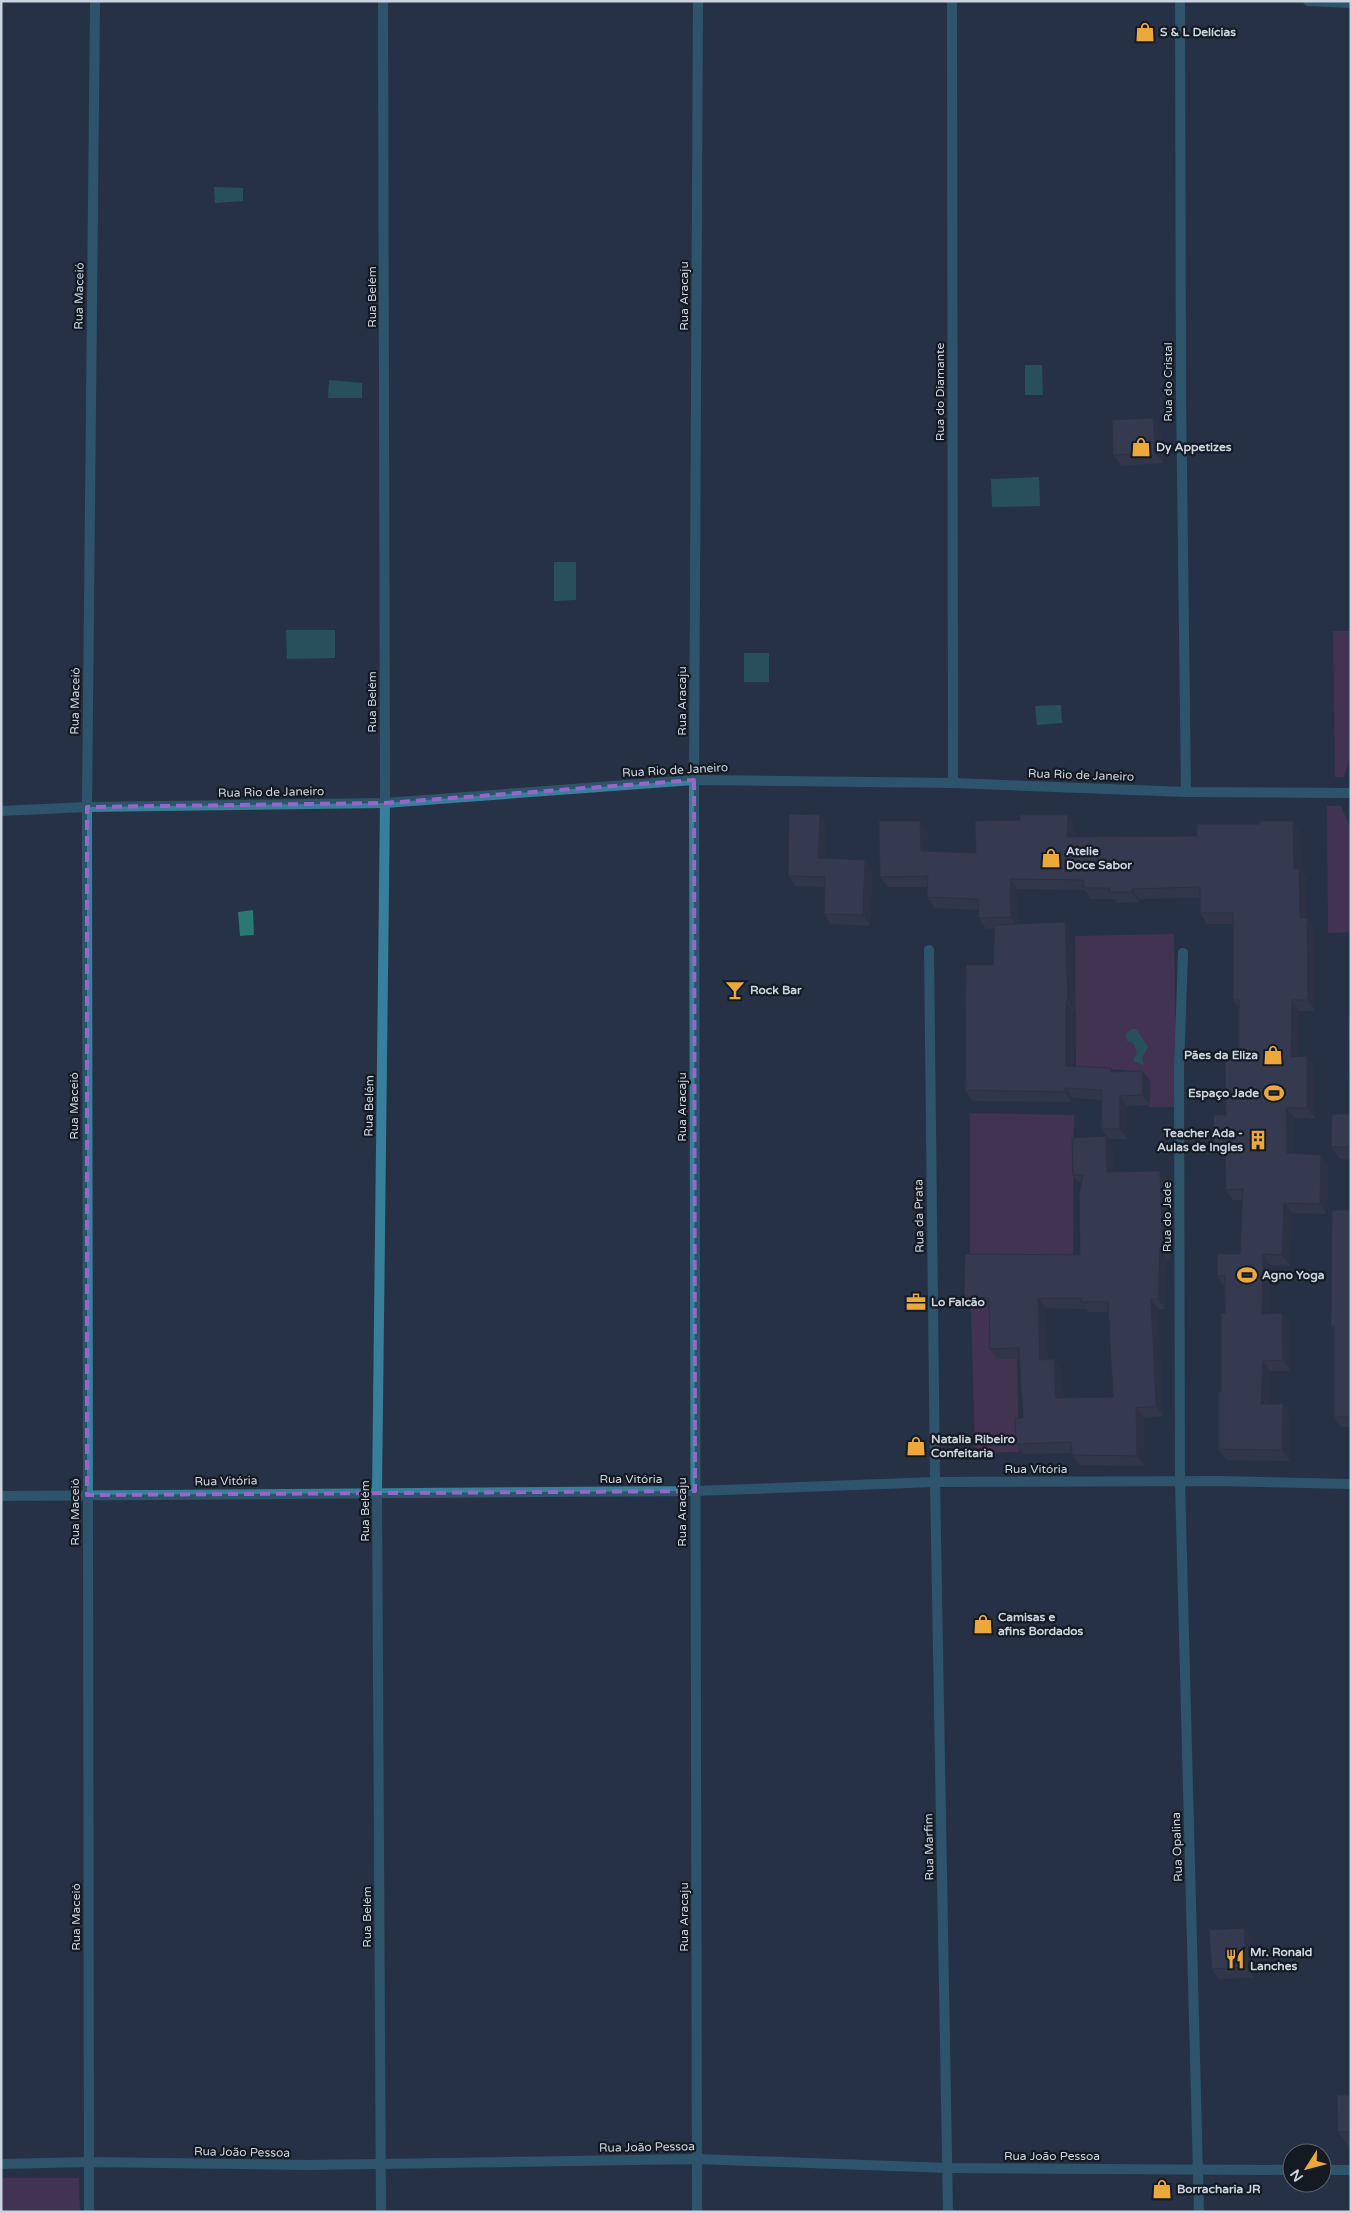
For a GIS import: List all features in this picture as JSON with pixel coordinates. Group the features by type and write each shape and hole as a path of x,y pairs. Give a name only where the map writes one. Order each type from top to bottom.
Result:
{"street":[{"name":"Rua Maceió","path":"89,2212 87,807 95,1"},
{"name":"Rua Belém","path":"381,2212 377,1492 385,803 384,1"},
{"name":"Rua Aracaju","path":"697,2212 694,780 698,1"},
{"name":"Rua do Diamante","path":"952,1 953,783"},
{"name":"Rua do Cristal","path":"1180,1 1181,392 1186,792"},
{"path":"1308,1 1351,3"},
{"name":"Rua Rio de Janeiro","path":"1,811 87,807 385,803 694,780 953,783 1186,792 1351,794"},
{"name":"Rua da Prata","path":"929,950 935,1482"},
{"name":"Rua do Jade","path":"1180,1481 1179,1069 1183,954"},
{"name":"Rua Vitória","path":"1,1496 694,1491 935,1482 1180,1481 1351,1484"},
{"name":"Rua Opalina","path":"1180,1481 1199,2212"},
{"name":"Rua Marfim","path":"935,1482 948,2212"},
{"name":"Rua João Pessoa","path":"1,2164 89,2162 309,2165 697,2159 948,2168 1282,2170"},
{"path":"1332,2170 1351,2170"}],"highlighted area":[{"path":"694,780 695,1491 87,1495 87,807 385,803"}],"shaded area":[{"path":"214,187 243,188 243,201 215,203"},
{"path":"1025,365 1042,365 1043,395 1025,395"},
{"path":"329,380 362,383 362,398 328,398"},
{"path":"1039,477 1040,506 992,507 991,479"},
{"path":"554,562 576,562 576,600 554,601"},
{"path":"286,630 335,630 335,658 287,659"},
{"path":"1333,631 1351,631 1351,752 1344,777 1335,777"},
{"path":"744,653 769,653 769,682 744,682"},
{"path":"1061,705 1062,723 1037,725 1035,706"},
{"path":"1327,806 1341,806 1351,829 1351,932 1328,933"},
{"path":"253,910 254,935 240,936 238,912"},
{"path":"1174,934 1176,1072 1174,1072 1174,1107 1149,1107 1149,1082 1127,1082 1127,1070 1076,1068 1075,936"},
{"path":"1131,1029 1136,1029 1148,1047 1142,1058 1144,1065 1133,1061 1137,1053 1134,1044 1127,1041 1126,1034"},
{"path":"970,1113 1074,1115 1073,1256 970,1255"},
{"path":"971,1307 997,1307 1017,1358 1019,1452 975,1453"},
{"path":"1,2178 79,2178 80,2212 1,2212"}],"building":[{"path":"1153,418 1155,453 1113,455 1112,420"},
{"path":"789,814 820,815 818,858 865,860 863,915 824,914 825,877 788,876"},
{"path":"1020,815 1068,815 1067,837 1197,836 1197,824 1260,824 1260,821 1293,821 1294,869 1299,869 1300,918 1307,918 1308,1000 1292,1000 1291,1057 1307,1056 1307,1108 1286,1108 1287,1153 1321,1155 1320,1204 1284,1203 1282,1255 1263,1254 1262,1314 1282,1313 1283,1360 1263,1361 1261,1404 1283,1404 1282,1450 1218,1449 1218,1392 1221,1392 1221,1313 1225,1313 1225,1276 1217,1276 1217,1254 1240,1254 1243,1189 1226,1190 1225,1146 1214,1146 1214,1115 1226,1115 1225,1056 1239,1056 1239,1000 1233,1000 1233,913 1200,913 1200,887 1132,889 1132,892 1110,892 1110,888 1084,888 1083,880 1010,879 1011,917 979,918 978,899 927,897 928,876 880,877 879,821 920,821 921,851 976,853 975,821 1020,820"},
{"path":"1065,922 1068,1001 1066,1001 1066,1066 1111,1068 1111,1072 1142,1071 1143,1095 1120,1096 1120,1129 1101,1129 1102,1090 1065,1088 1065,1092 965,1090 966,965 993,965 995,925"},
{"path":"1348,1016 1351,1016 1351,1147 1331,1147 1332,1114 1350,1114"},
{"path":"1106,1136 1107,1172 1160,1171 1162,1248 1160,1248 1158,1299 1151,1299 1156,1406 1136,1408 1137,1456 1072,1455 1071,1442 1016,1444 1015,1418 1023,1418 1019,1348 990,1349 989,1298 964,1298 965,1254 1080,1255 1079,1194 1083,1175 1073,1175 1072,1138","holes":["1038,1298 1081,1298 1081,1302 1108,1302 1113,1397 1056,1398 1054,1359 1040,1360"]},
{"path":"1332,1210 1351,1210 1351,1417 1334,1417 1334,1326 1331,1326"},
{"path":"1244,1928 1246,1967 1212,1969 1209,1930"},
{"path":"1337,2095 1351,2095 1351,2131 1338,2132"}],"place":[{"name":"S & L Delícias","path":"1145,32"},
{"name":"Dy Appetizes","path":"1141,447"},
{"name":"Atelie Doce Sabor","path":"1051,858"},
{"name":"Rock Bar","path":"735,990"},
{"name":"Pães da Eliza","path":"1273,1055"},
{"name":"Espaço Jade","path":"1274,1093"},
{"name":"Teacher Ada - Aulas de Ingles","path":"1258,1140"},
{"name":"Agno Yoga","path":"1247,1275"},
{"name":"Lo Falcão","path":"916,1302"},
{"name":"Natalia Ribeiro Confeitaria","path":"916,1446"},
{"name":"Camisas e afins Bordados","path":"983,1624"},
{"name":"Mr. Ronald Lanches","path":"1235,1959"},
{"name":"Borracharia JR","path":"1162,2189"}]}
